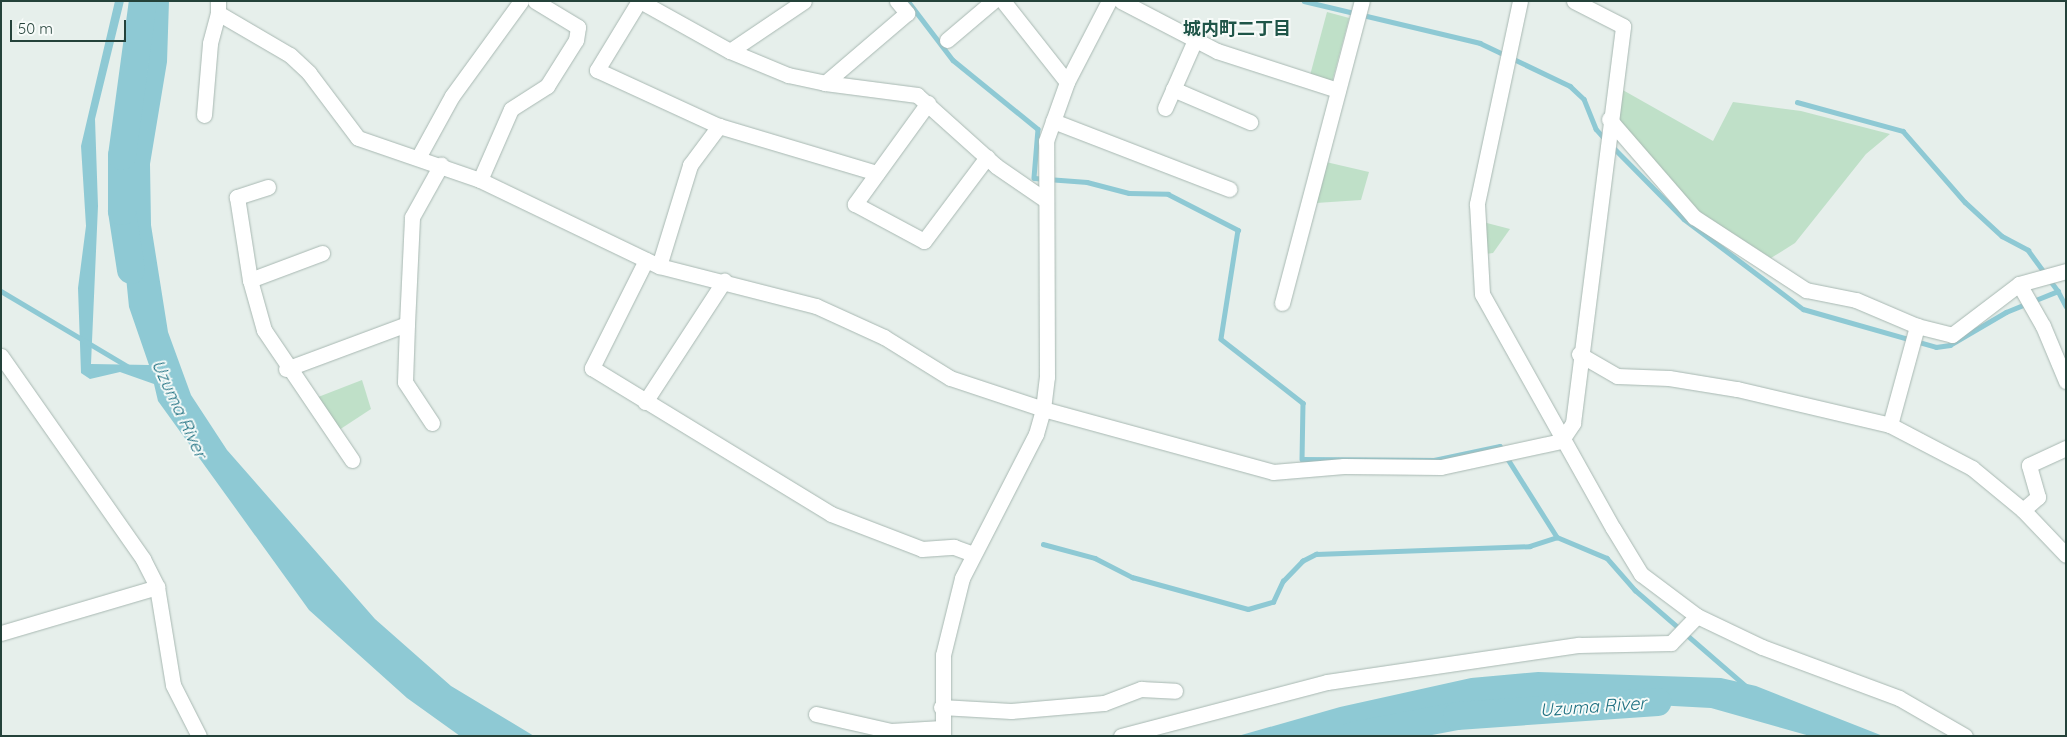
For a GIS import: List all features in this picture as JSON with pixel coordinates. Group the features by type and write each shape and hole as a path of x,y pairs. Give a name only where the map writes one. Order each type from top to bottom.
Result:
{"street":[{"path":"419,156 452,96 521,1"},
{"path":"480,180 506,116 547,86 576,40 578,27 535,1"},
{"path":"877,173 719,126 597,70 639,1 730,52 788,75 825,83 917,95 987,157 1044,199"},
{"path":"730,52 804,1"},
{"path":"825,83 906,12 897,1"},
{"path":"947,40 993,1"},
{"path":"1003,1 1067,82"},
{"path":"816,714 891,731 943,732 941,707 950,616 973,554 1036,434 1043,408 1047,377 1044,199 1046,141 1067,82 1109,1"},
{"path":"1121,1 1195,40 1338,90"},
{"path":"1282,303 1362,1"},
{"path":"1520,1 1477,204 1482,294 1561,441 1641,574 1697,616 1762,648 1899,698 1965,736"},
{"path":"204,115 210,43 218,7 290,54 358,138 419,156 480,180 652,263 816,306 884,337 950,378 1043,408 1273,472 1344,466 1441,466 1561,441 1572,423 1609,119 1623,26 1574,1"},
{"path":"1165,108 1195,40"},
{"path":"1173,89 1250,122"},
{"path":"928,103 855,204 924,241 987,157"},
{"path":"1609,119 1694,216 1806,290 1856,300 1917,326 1952,335 2019,284 2066,270"},
{"path":"1053,121 1229,189"},
{"path":"719,126 690,165 652,263 592,368 831,514 922,549 954,547 973,554"},
{"path":"432,423 405,382 407,324 412,218 441,164"},
{"path":"268,187 237,197 250,280 264,330 286,369 352,460"},
{"path":"250,280 322,253"},
{"path":"645,402 724,281"},
{"path":"2019,284 2043,326 2066,381"},
{"path":"286,369 407,324"},
{"path":"1890,424 1917,326"},
{"path":"1579,354 1617,376 1728,388 1890,424 1972,468 2023,510 2066,555"},
{"path":"1,356 143,559 157,587 173,685 199,736"},
{"path":"2023,510 2038,497 2030,465 2066,448"},
{"path":"1,633 157,587"},
{"path":"1121,736 1327,682 1579,645 1671,643 1697,616"},
{"path":"941,707 1011,711 1104,703 1141,689 1175,691"}],"green space":[{"path":"1327,12 1349,18 1332,81 1310,75"},
{"path":"1621,89 1713,141 1733,102 1801,111 1890,134 1866,154 1795,243 1771,258 1700,212 1615,117"},
{"path":"1326,162 1369,172 1361,200 1316,203"},
{"path":"1483,222 1510,229 1493,253 1486,254"},
{"path":"362,380 371,409 339,430 313,399"}],"water":[{"path":"115,1 124,1 95,119 98,206 91,364 149,365 129,307 124,257 128,200 148,64 151,1 169,1 167,62 150,164 151,225 168,332 191,395 227,450 375,619 451,686 534,736 460,736 407,698 309,610 158,401 154,384 120,372 90,379 81,373 78,288 86,226 81,146"},
{"path":"1538,672 1721,678 1756,686 1883,736 1810,736 1711,708 1580,701 1494,705 1400,722 1363,736 1238,736 1340,707 1471,678"}],"waterway":[{"name":"Uzuma River","path":"131,270 122,211 122,156 143,1"},
{"path":"908,1 953,60 1038,129 1034,178 1087,182 1129,193 1168,194 1238,230 1221,339 1303,403 1302,459 1434,460 1500,446 1502,450"},
{"path":"1304,1 1480,43 1570,86 1584,99 1596,129 1605,139"},
{"path":"1797,102 1903,131 1965,202 2002,236 2028,250 2058,291"},
{"path":"1611,145 1684,219 1803,309 1936,347 1950,345 2006,312 2058,291 2066,306"},
{"path":"1,291 129,367"},
{"path":"1506,456 1557,537"},
{"path":"1043,544 1095,558 1132,577 1248,609 1273,602 1283,581 1302,561 1316,554 1530,546 1557,537 1607,558 1635,590 1748,688"},
{"name":"Uzuma River","path":"1352,736 1457,716 1658,702"}],"district":[{"name":"城内町二丁目","path":"1237,29"}]}
